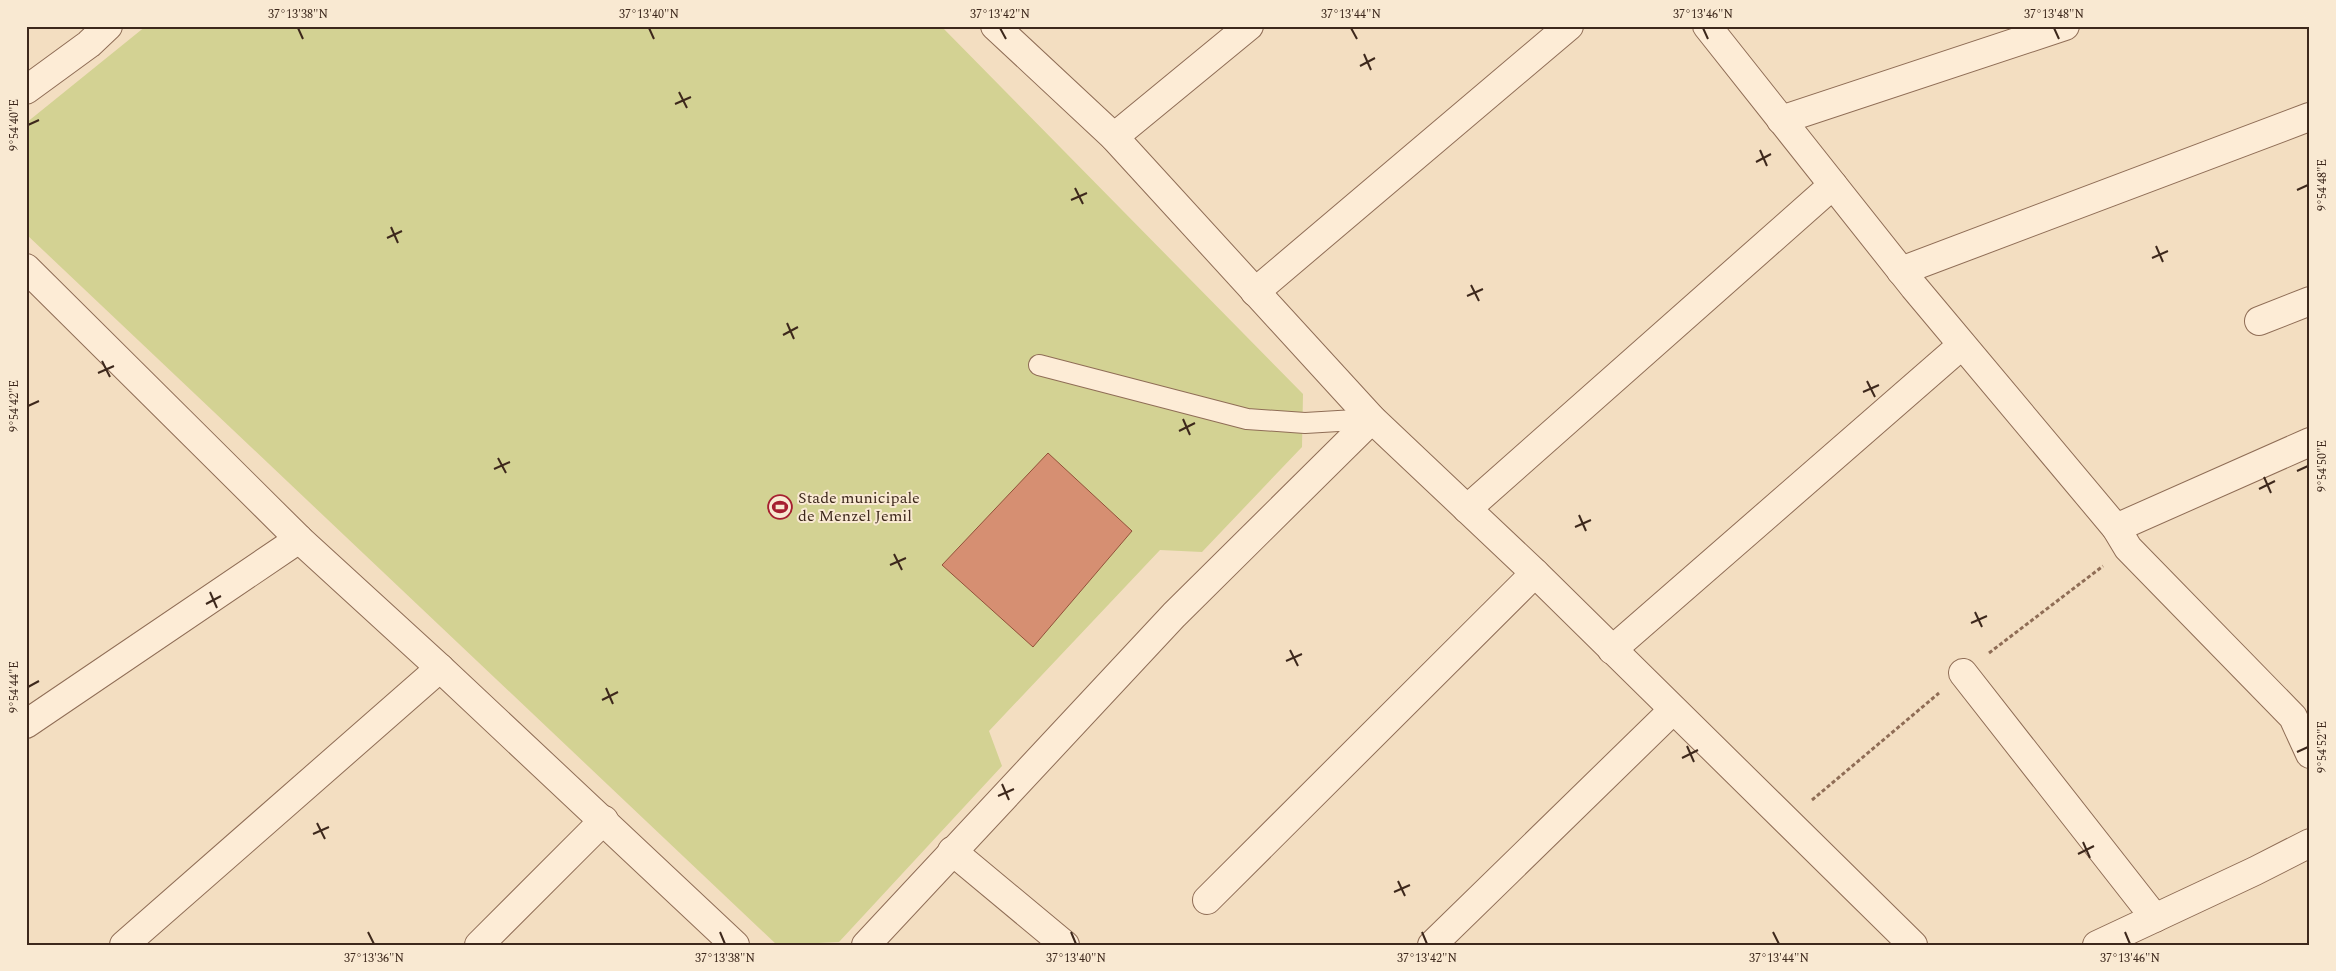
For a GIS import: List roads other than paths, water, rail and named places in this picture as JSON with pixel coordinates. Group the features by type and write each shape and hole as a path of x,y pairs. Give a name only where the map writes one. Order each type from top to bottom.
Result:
{"street":[{"path":"26,90 89,44 108,26"},
{"path":"995,26 1114,137 1372,419 1535,573 1912,945"},
{"path":"1114,137 1249,26"},
{"path":"1255,292 1569,26"},
{"path":"1781,120 2064,26"},
{"path":"1711,27 1833,185 1962,345 2116,528 2128,548 2302,712 2310,754"},
{"path":"1902,271 2309,117"},
{"path":"1467,509 1833,185"},
{"path":"26,268 299,540 604,820 735,945"},
{"path":"2259,320 2310,301"},
{"path":"1612,650 1962,345"},
{"path":"866,945 1174,616 1372,419"},
{"path":"2116,528 2310,442"},
{"path":"26,724 299,540"},
{"path":"1207,900 1535,573"},
{"path":"124,945 440,668"},
{"path":"1963,673 2155,918"},
{"path":"1432,945 1673,710"},
{"path":"479,945 604,820"},
{"path":"2098,945 2255,872 2310,843"},
{"path":"952,851 1065,945"}],"lane":[{"path":"1039,365 1248,418 1305,422 1372,419"}],"place":[{"name":"Stade municipale de Menzel Jemil","path":"780,507"}]}
